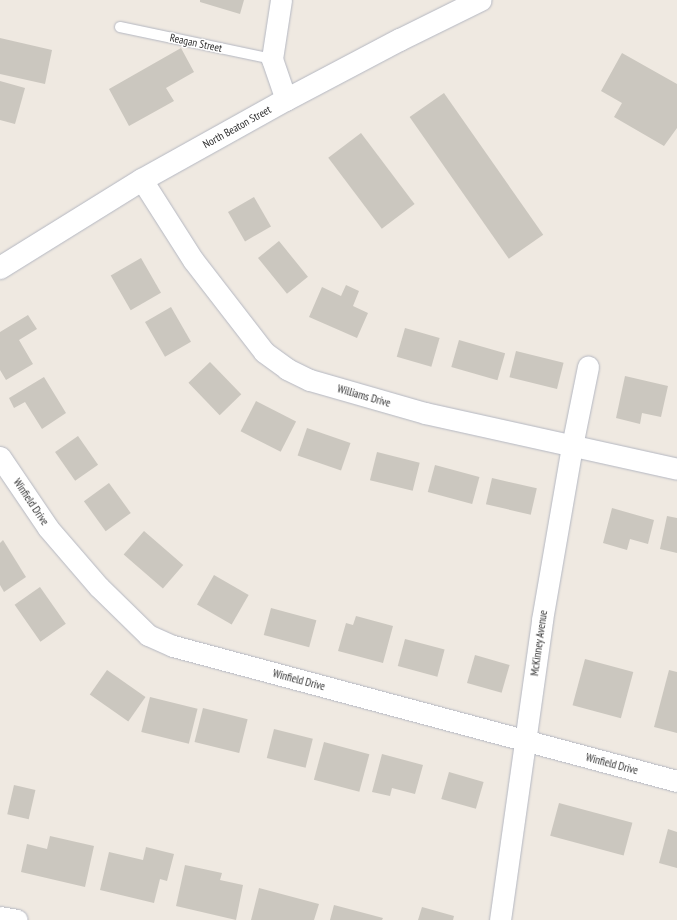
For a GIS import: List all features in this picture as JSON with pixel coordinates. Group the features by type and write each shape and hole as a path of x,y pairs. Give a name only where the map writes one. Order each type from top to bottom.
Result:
{"main road":[{"name":"North Beaton Street","path":"0,268 142,180 286,100 400,40 482,0"}],"street":[{"path":"281,0 272,60 286,100"},
{"name":"Williams Drive","path":"142,180 193,260 264,352 287,369 310,380 425,413 677,469"},
{"name":"McKinney Avenue","path":"500,920 542,620 572,446 588,367"},
{"name":"Winfield Drive","path":"0,457 48,528 99,587 148,635 173,646 677,781"},
{"path":"0,917 18,920"}],"lane":[{"name":"Reagan Street","path":"120,27 272,60"}],"building":[{"path":"200,0 244,0 240,14 200,2"},
{"path":"0,38 52,50 45,84 0,74"},
{"path":"181,48 194,72 166,88 174,101 129,126 109,89"},
{"path":"622,53 677,84 677,128 664,146 614,117 622,103 601,91"},
{"path":"0,81 25,88 15,124 0,120"},
{"path":"444,93 543,235 509,259 410,117"},
{"path":"361,133 415,204 382,229 328,158"},
{"path":"254,197 271,226 245,241 228,212"},
{"path":"279,241 308,277 287,294 258,258"},
{"path":"141,258 161,293 131,310 111,276"},
{"path":"346,285 359,291 353,306 368,313 357,338 309,317 322,287 341,296"},
{"path":"171,307 191,342 165,357 145,322"},
{"path":"28,315 37,329 19,340 33,364 6,380 0,370 0,332"},
{"path":"405,328 440,338 431,367 397,357"},
{"path":"459,340 505,353 497,380 451,367"},
{"path":"516,351 564,363 557,389 509,377"},
{"path":"210,362 241,394 220,415 188,383"},
{"path":"625,376 668,386 661,417 642,413 640,424 616,418"},
{"path":"44,377 66,413 42,429 25,402 14,408 9,398"},
{"path":"256,401 296,421 281,452 241,431"},
{"path":"307,428 350,443 341,470 298,455"},
{"path":"78,436 98,465 75,481 55,452"},
{"path":"377,452 420,463 413,491 370,480"},
{"path":"435,465 479,477 472,504 428,492"},
{"path":"492,478 537,488 531,515 486,504"},
{"path":"109,483 131,513 106,531 84,501"},
{"path":"612,508 654,520 648,544 630,539 627,550 603,543"},
{"path":"667,516 677,518 677,553 660,549"},
{"path":"144,531 183,565 163,589 124,554"},
{"path":"3,540 26,577 4,592 0,585 0,543"},
{"path":"214,575 249,595 232,624 197,604"},
{"path":"40,587 66,624 40,642 15,605"},
{"path":"271,608 316,620 309,647 264,635"},
{"path":"356,616 393,626 383,663 338,651 346,623 353,625"},
{"path":"405,639 445,650 437,677 398,666"},
{"path":"475,655 510,665 502,693 467,683"},
{"path":"585,659 633,672 621,718 573,705"},
{"path":"107,670 146,697 128,722 90,695"},
{"path":"669,670 677,672 677,733 654,727"},
{"path":"150,697 198,709 189,744 141,732"},
{"path":"203,708 248,719 239,753 195,742"},
{"path":"274,729 313,739 306,768 267,758"},
{"path":"324,742 369,754 359,792 314,780"},
{"path":"382,754 423,765 415,794 392,788 390,796 372,792"},
{"path":"449,772 484,782 476,809 441,799"},
{"path":"14,785 35,790 29,819 7,814"},
{"path":"559,803 632,823 624,856 550,836"},
{"path":"668,829 677,832 677,868 659,863"},
{"path":"50,836 94,846 85,887 21,872 27,844 47,849"},
{"path":"146,847 174,854 167,881 160,879 154,903 100,890 109,852 143,860"},
{"path":"185,865 222,873 220,880 243,885 236,920 176,906"},
{"path":"259,888 319,904 314,920 251,920"},
{"path":"334,905 383,918 382,920 330,920"},
{"path":"422,907 454,916 453,920 418,920"}]}
